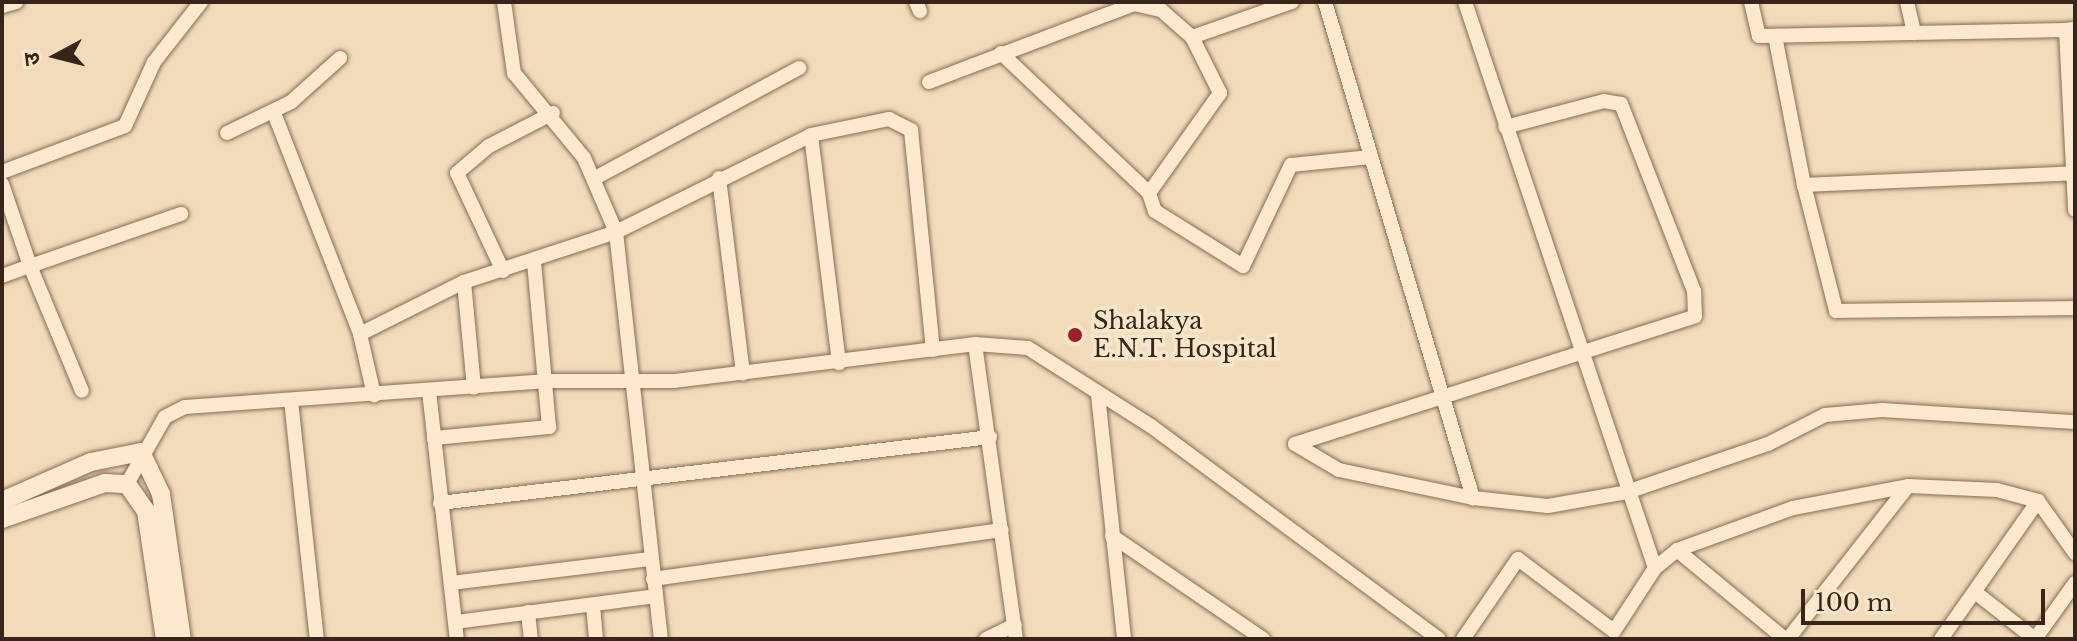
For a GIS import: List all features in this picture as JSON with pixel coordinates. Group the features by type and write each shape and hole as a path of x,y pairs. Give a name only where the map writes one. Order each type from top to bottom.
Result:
{"street":[{"path":"2,6 16,2"},
{"path":"2,172 125,126 154,62 201,2"},
{"path":"504,2 521,85 550,110 595,178 616,232 634,380 641,482 661,639"},
{"path":"1192,37 1292,2"},
{"path":"1325,2 1473,498"},
{"path":"1465,2 1655,568"},
{"path":"1751,2 1759,36 2070,30 2075,210"},
{"path":"1907,2 1914,33"},
{"path":"929,82 1134,4 1161,10 1192,37 1220,93 1149,193"},
{"path":"1775,36 1804,185 1836,311 2075,308"},
{"path":"1001,53 1149,193 1155,211 1243,266 1291,165 1371,157"},
{"path":"227,133 274,113 340,58"},
{"path":"595,178 799,68"},
{"path":"1505,127 1604,101 1621,104 1694,291 1695,316 1581,351 1444,401 1295,444 1339,470 1473,498 1548,506 1629,496 1768,444 1825,415 1882,410 2075,422"},
{"path":"503,271 457,173 489,146 550,110"},
{"path":"274,113 360,334 374,395"},
{"path":"360,334 464,282 616,232 719,178 811,135 889,119 911,130 933,350"},
{"path":"811,135 839,363"},
{"path":"1804,185 2074,173"},
{"path":"719,178 743,374"},
{"path":"2,184 30,266 82,391"},
{"path":"2,276 181,214"},
{"path":"434,438 549,427 548,381 534,261"},
{"path":"464,282 474,388"},
{"path":"127,484 141,452 165,417 185,407 548,381 743,374 975,344 1014,342 1098,395 1439,639"},
{"path":"975,344 1016,632 986,639"},
{"path":"429,391 457,639"},
{"path":"1098,395 1124,639"},
{"path":"291,401 317,639"},
{"path":"440,503 641,482 990,437"},
{"path":"2,501 91,462 141,452"},
{"path":"141,452 161,494 182,639"},
{"path":"2,519 105,483 127,484"},
{"path":"127,484 146,511 165,639"},
{"path":"1677,550 1786,639 1908,486"},
{"path":"1463,639 1518,559 1611,635 1655,568 1677,550 1793,508 1908,486 1997,490 2038,501 2075,553"},
{"path":"1941,639 2038,501"},
{"path":"653,579 1002,530"},
{"path":"1112,536 1263,639"},
{"path":"451,583 650,559"},
{"path":"1975,592 2035,639 2075,583"},
{"path":"456,622 655,596"},
{"path":"593,605 596,639"},
{"path":"528,612 531,639"}],"place":[{"name":"Shalakya E.N.T. Hospital","path":"1075,335"}]}
